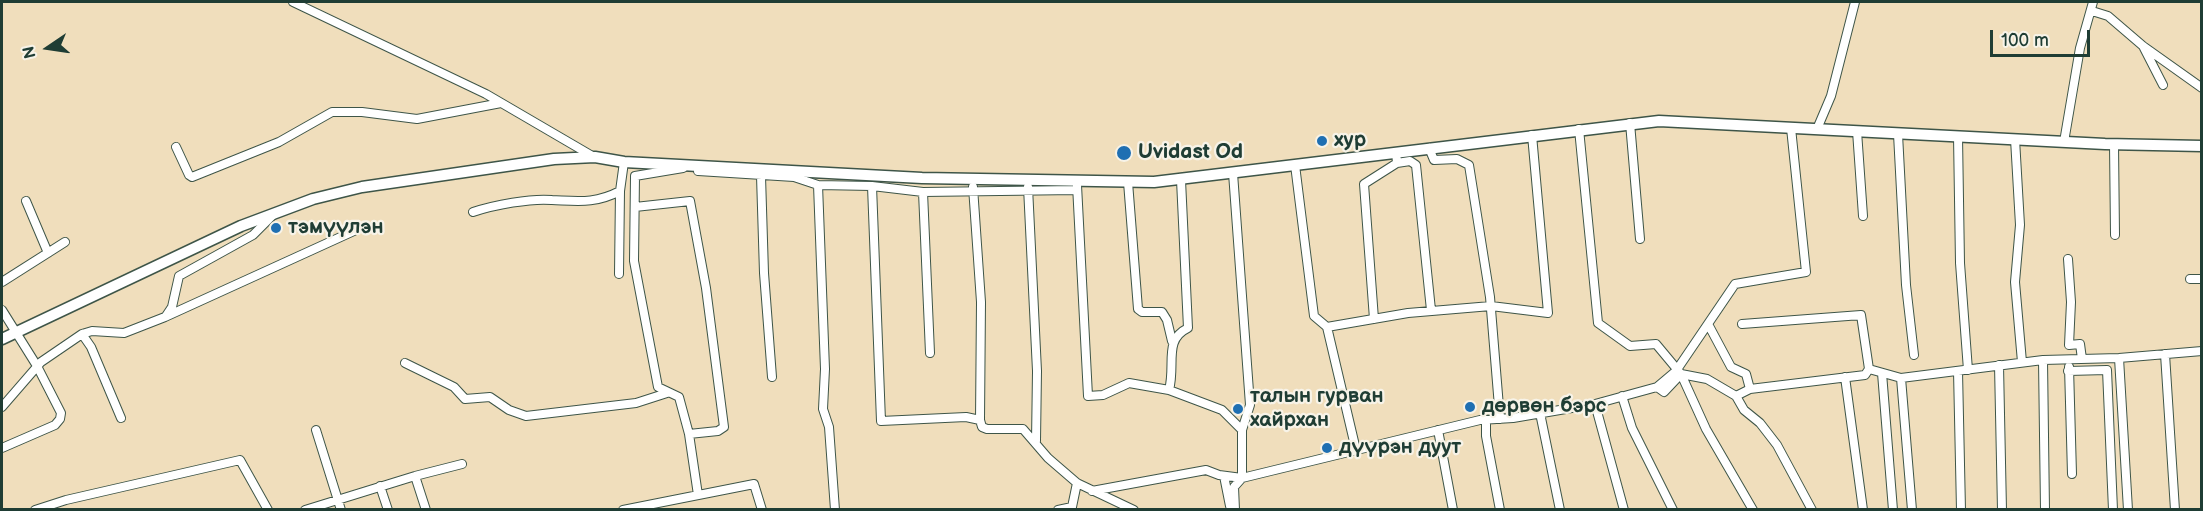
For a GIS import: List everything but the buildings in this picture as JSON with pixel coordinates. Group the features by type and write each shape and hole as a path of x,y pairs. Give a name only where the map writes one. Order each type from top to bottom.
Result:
{"main road":[{"path":"2,339 241,226 278,211 372,185 554,159 595,158 683,166 973,179 1027,178 1077,186 1181,180 1295,165 1396,157 1429,147 1659,121 2064,142 2202,146"}],"street":[{"path":"293,2 501,103 595,158"},
{"path":"1817,129 1831,96 1855,2"},
{"path":"2064,142 2080,48 2092,6 2202,88"},
{"path":"2143,46 2163,85"},
{"path":"176,147 192,177 279,142 332,112 362,112 417,119 501,103"},
{"path":"1630,123 1640,239"},
{"path":"1092,491 1206,470 1232,477 1486,420 1594,404 1657,387 1664,392 1735,284 1806,272 1791,128"},
{"path":"1578,129 1598,322 1630,346 1656,344 1678,372 1706,429 1753,510"},
{"path":"1857,131 1863,216"},
{"path":"1898,134 1906,285 1914,356"},
{"path":"1327,327 1431,310 1491,306 1548,313 1532,135"},
{"path":"1958,136 1960,263 1968,370"},
{"path":"2014,139 2020,225 2015,282 2022,362"},
{"path":"2114,144 2115,235"},
{"path":"1429,147 1434,160 1457,159 1469,165 1491,306 1500,419"},
{"path":"1374,319 1364,184 1396,157 1416,165 1431,310"},
{"path":"620,274 620,191 624,162"},
{"path":"1295,165 1314,316 1327,327 1356,450"},
{"path":"698,495 689,434 679,397 666,393 658,387 634,261 635,176 683,166 761,176 794,177 818,185 872,186 923,192 1028,192 1077,186 1088,396 1103,395 1130,383 1169,390 1222,410 1242,430"},
{"path":"1233,173 1250,405 1232,477 1233,510"},
{"path":"761,176 764,273 772,377"},
{"path":"1027,178 1037,371 1036,441"},
{"path":"973,179 981,302 980,420 982,427 1023,429 1036,441 1048,458 1077,483 1134,510"},
{"path":"1173,341 1178,333 1188,328 1181,180"},
{"path":"1128,183 1138,309 1142,312 1162,312 1167,320 1173,341 1173,374 1169,390"},
{"path":"818,185 825,369 823,410 829,427 835,510"},
{"path":"872,186 881,421 966,417 980,420"},
{"path":"473,212 539,201 571,203 605,199 620,191"},
{"path":"923,192 930,353"},
{"path":"26,201 48,253"},
{"path":"635,207 690,201 706,288 724,427 718,431 689,434"},
{"path":"165,317 172,306 179,276 253,235 278,211"},
{"path":"2,406 37,366 82,334 92,331 124,333 165,317 356,230"},
{"path":"2,282 65,242"},
{"path":"2068,259 2071,302 2069,345 2080,344 2082,359"},
{"path":"2190,279 2202,279"},
{"path":"2,310 37,366 61,413 55,425 2,448"},
{"path":"1736,396 1750,389 1865,375 1869,369 1861,315 1742,324"},
{"path":"1708,324 1731,367 1746,374 1750,389"},
{"path":"82,334 91,347 121,418"},
{"path":"1869,369 1901,378 2043,360 2119,358 2202,351"},
{"path":"2165,354 2175,510"},
{"path":"2119,358 2128,510"},
{"path":"2043,360 2045,510"},
{"path":"2069,360 2072,474"},
{"path":"405,363 454,387 465,399 490,397 509,410 526,416 636,403 666,393"},
{"path":"1999,365 2002,510"},
{"path":"2068,371 2107,370 2113,510"},
{"path":"1958,371 1961,510"},
{"path":"1678,372 1707,379 1736,396 1744,410 1760,423 1778,445 1812,510"},
{"path":"1882,373 1893,510"},
{"path":"1845,377 1863,510"},
{"path":"1901,378 1912,510"},
{"path":"1622,396 1632,428 1673,510"},
{"path":"1594,404 1624,510"},
{"path":"1540,413 1560,510"},
{"path":"1486,420 1486,436 1500,510"},
{"path":"316,430 340,510"},
{"path":"1438,430 1453,510"},
{"path":"35,510 66,500 240,460 268,510"},
{"path":"305,510 380,486 462,464"},
{"path":"415,476 426,510"},
{"path":"1232,477 1233,510"},
{"path":"1058,510 1072,507 1077,483"},
{"path":"623,510 754,484 762,510"},
{"path":"380,486 388,510"}],"place":[{"name":"хур","path":"1322,141"},
{"name":"Uvidast Od","path":"1124,153"},
{"name":"тэмүүлэн","path":"276,228"},
{"name":"дөрвөн бэрс","path":"1470,407"},
{"name":"талын гурван хайрхан","path":"1238,409"},
{"name":"дүүрэн дуут","path":"1327,448"}]}
